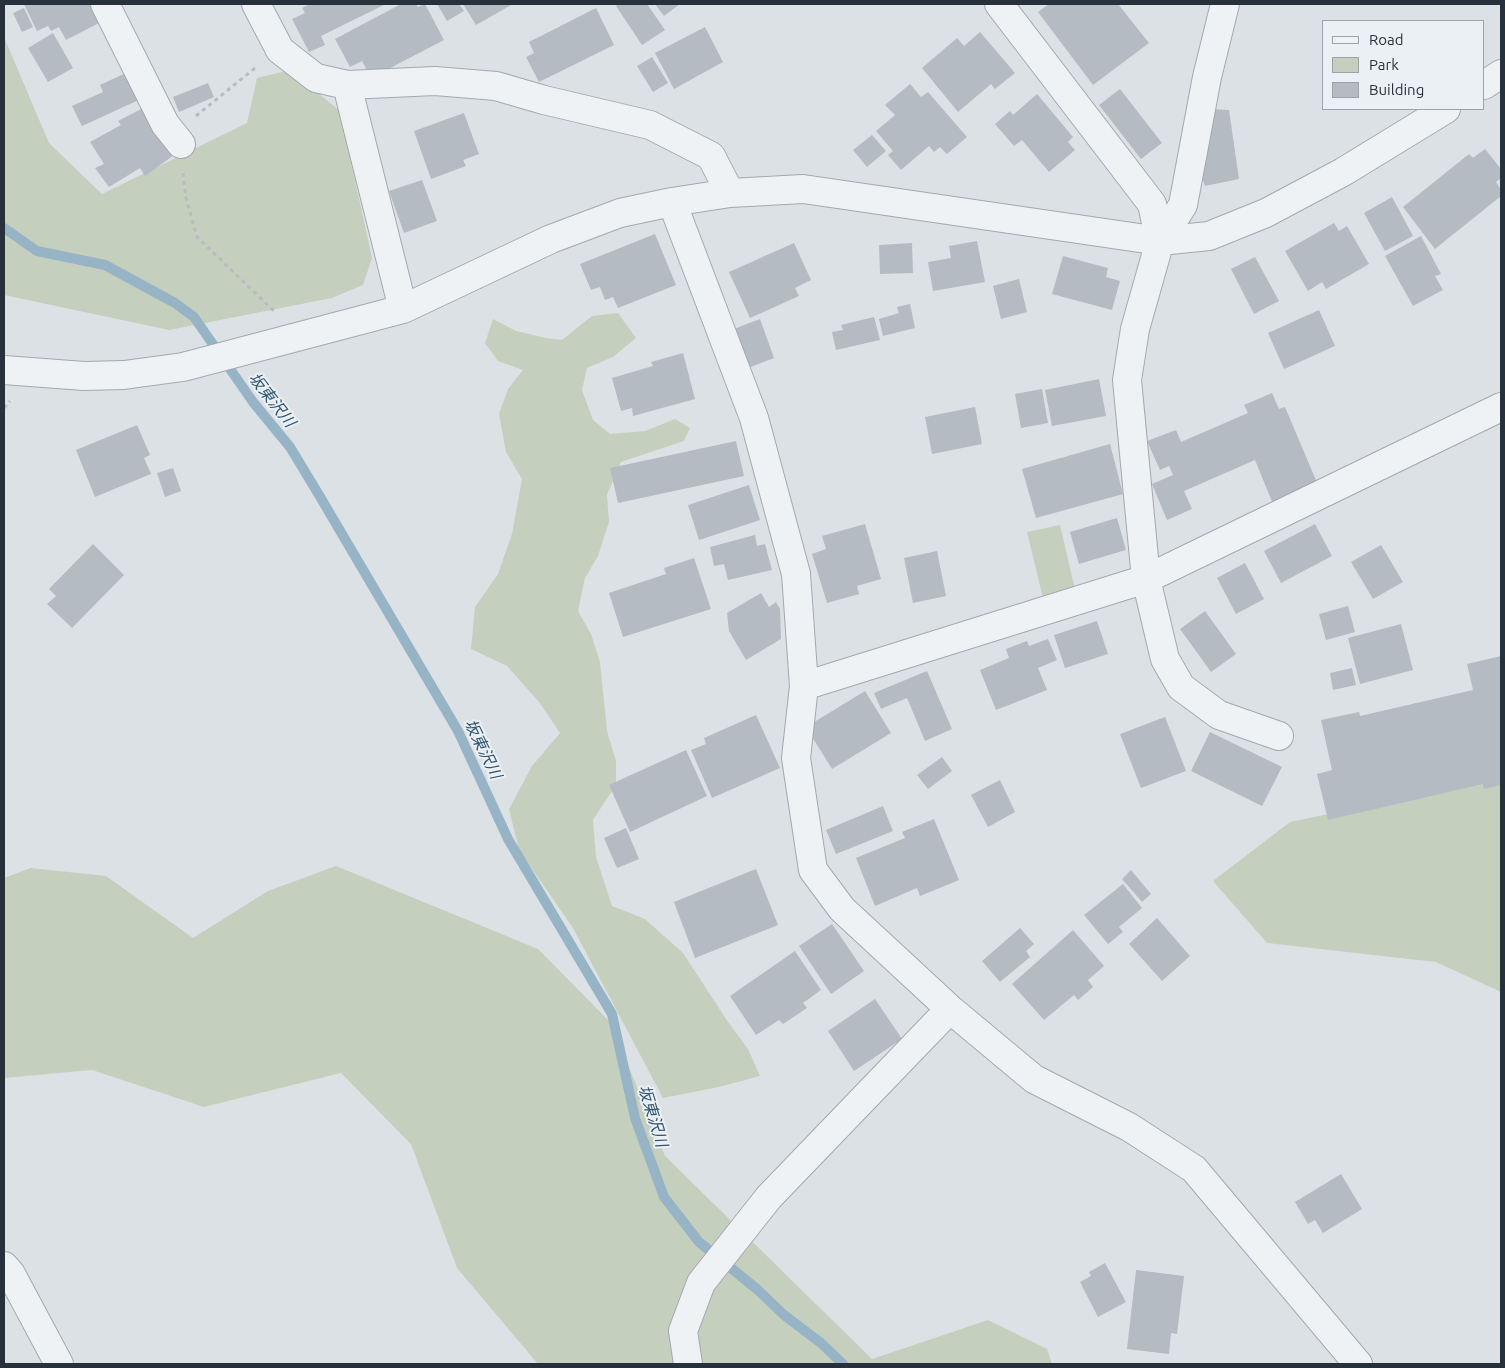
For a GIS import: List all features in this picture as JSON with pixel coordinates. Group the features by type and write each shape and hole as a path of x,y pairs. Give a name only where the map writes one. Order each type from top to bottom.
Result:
{"street":[{"path":"105,4 165,124 180,144"},
{"path":"256,4 280,50 316,78 347,86 435,80 496,86 650,125 711,156 730,193"},
{"path":"999,4 1152,204 1160,241"},
{"path":"1225,4 1205,87 1183,205 1160,241 1135,329 1127,380 1146,579 1165,659 1181,687 1219,715 1279,736"},
{"path":"347,86 404,309"},
{"path":"4,370 84,376 124,375 183,368 404,309 551,239 620,214 672,202 730,193 803,189 1160,241 1209,236 1266,213 1343,172 1444,110"},
{"path":"672,202 754,418 796,574 804,686 796,758 813,870 842,909 950,1009 1034,1079 1129,1127 1194,1169 1358,1364"},
{"path":"804,686 1146,579 1501,407"},
{"path":"688,1364 683,1331 702,1283 768,1197 950,1009"},
{"path":"4,1266 11,1274 59,1364"}],"path":[{"path":"280,50 194,118 180,144 186,198 197,237 301,337"}],"green space":[{"path":"4,37 49,143 102,194 247,123 257,78 290,70 340,111 372,258 363,285 332,298 169,330 4,295"},
{"path":"618,313 636,338 613,357 587,368 582,390 593,420 610,434 645,431 675,419 690,428 684,441 621,462 607,495 609,522 598,556 585,578 578,611 591,634 600,662 607,731 616,761 616,785 593,820 596,857 612,906 645,919 683,953 748,1049 760,1076 719,1087 663,1098 573,928 519,850 509,809 532,766 560,733 539,702 507,666 471,649 475,607 498,574 512,534 522,479 506,452 499,414 508,389 523,370 498,361 485,343 493,319 516,331 562,340 592,316"},
{"path":"1060,525 1076,594 1044,602 1027,532"},
{"path":"1501,778 1501,992 1436,962 1267,943 1213,881 1290,822"},
{"path":"336,866 538,949 611,1023 665,1156 872,1359 988,1320 1047,1349 1052,1364 538,1364 457,1268 411,1144 341,1073 204,1107 92,1070 4,1078 4,878 31,868 106,876 193,938 268,891"}],"building":[{"path":"24,4 96,4 105,20 66,40 59,27 51,31 48,26 37,31"},
{"path":"310,4 386,4 321,36 325,45 309,52 292,19 305,13 302,8"},
{"path":"401,4 416,4 418,7 425,4 444,40 371,78 362,61 350,67 335,39"},
{"path":"437,4 459,4 464,11 447,21"},
{"path":"463,4 513,4 476,25"},
{"path":"619,4 647,4 665,30 642,45 616,6"},
{"path":"655,4 680,4 664,16"},
{"path":"1049,4 1118,4 1149,43 1093,85 1038,12"},
{"path":"24,8 33,27 22,32 13,13"},
{"path":"596,8 614,45 539,82 526,57 534,53 529,42"},
{"path":"705,27 723,62 674,89 655,53"},
{"path":"980,32 1015,73 995,89 991,84 958,112 922,68 957,38 964,46"},
{"path":"53,33 73,68 48,82 28,48"},
{"path":"652,57 668,83 653,92 637,66"},
{"path":"128,72 141,99 82,126 72,106 103,92 100,85"},
{"path":"208,83 214,97 179,112 173,97"},
{"path":"910,84 921,97 928,92 967,137 947,154 940,147 934,152 929,146 901,170 888,155 893,151 876,131 895,115 885,105"},
{"path":"1120,89 1162,143 1141,159 1099,105"},
{"path":"1037,94 1073,137 1068,142 1075,150 1049,172 1022,140 1014,146 995,124 1010,111 1013,115"},
{"path":"147,106 174,155 145,176 140,168 109,187 95,168 104,164 90,142 121,125 118,121"},
{"path":"1212,109 1229,110 1239,179 1205,186 1202,178"},
{"path":"464,113 479,154 463,160 466,166 431,179 414,131"},
{"path":"872,135 886,151 867,167 853,150"},
{"path":"1485,149 1501,169 1501,178 1496,182 1501,190 1501,196 1435,249 1403,207 1469,154 1473,158"},
{"path":"422,180 437,221 404,233 389,191"},
{"path":"1392,197 1413,236 1385,251 1364,213"},
{"path":"1334,223 1339,231 1347,226 1369,264 1326,289 1322,282 1308,291 1285,251"},
{"path":"655,234 676,285 618,308 613,297 605,300 600,287 591,290 580,264"},
{"path":"1421,236 1441,274 1435,276 1443,290 1413,306 1385,256"},
{"path":"977,241 985,282 933,291 928,262 951,258 949,246"},
{"path":"794,243 811,280 795,288 799,296 750,318 729,272"},
{"path":"912,243 913,273 880,274 879,245"},
{"path":"1063,256 1108,268 1106,277 1120,281 1112,310 1052,294"},
{"path":"1255,257 1279,301 1254,314 1231,269"},
{"path":"1019,279 1027,312 1001,319 993,286"},
{"path":"910,304 915,328 883,336 879,319 899,313 897,307"},
{"path":"1319,310 1335,346 1284,369 1268,333"},
{"path":"874,317 880,340 836,350 832,332 843,330 841,325"},
{"path":"760,319 774,358 748,368 734,329"},
{"path":"683,353 695,399 633,416 632,408 621,411 612,378 653,366 651,362"},
{"path":"1099,379 1106,416 1052,426 1045,390"},
{"path":"1042,389 1048,423 1021,428 1015,394"},
{"path":"1272,393 1279,409 1285,407 1318,485 1273,504 1255,460 1184,491 1192,509 1167,520 1152,484 1173,475 1169,466 1160,470 1147,441 1176,430 1181,442 1248,413 1244,405"},
{"path":"975,407 982,444 932,454 925,417"},
{"path":"137,425 150,455 144,458 151,474 95,497 76,450"},
{"path":"736,441 744,476 618,503 610,468"},
{"path":"1110,444 1123,494 1036,518 1022,469"},
{"path":"173,468 181,491 165,497 157,473"},
{"path":"749,485 760,520 699,540 688,505"},
{"path":"1117,518 1126,550 1079,564 1070,532"},
{"path":"865,524 881,579 857,586 859,594 827,603 812,554 826,549 822,536"},
{"path":"1315,524 1332,556 1281,583 1264,551"},
{"path":"755,535 757,546 765,544 772,570 728,580 724,564 714,566 710,547"},
{"path":"93,544 124,575 72,628 47,604 56,596 49,589"},
{"path":"1381,545 1403,582 1373,599 1351,562"},
{"path":"937,551 946,596 913,603 904,558"},
{"path":"694,558 711,609 623,637 609,593 666,574 664,568"},
{"path":"1245,563 1264,599 1236,614 1217,578"},
{"path":"761,593 769,607 776,602 780,609 781,639 746,660 729,631 727,613"},
{"path":"1348,606 1355,632 1326,640 1319,614"},
{"path":"1205,611 1236,654 1211,672 1180,629"},
{"path":"1097,621 1108,654 1065,668 1054,635"},
{"path":"1401,624 1413,670 1360,684 1348,638"},
{"path":"1048,639 1057,660 1038,668 1047,690 996,710 980,670 1009,658 1006,649 1027,641 1029,646"},
{"path":"1501,656 1501,785 1484,789 1483,784 1328,820 1317,774 1332,770 1321,720 1359,712 1360,716 1473,690 1467,664"},
{"path":"1352,668 1356,685 1333,690 1330,673"},
{"path":"927,671 952,729 925,741 907,698 881,709 874,693"},
{"path":"865,691 891,733 832,769 806,727"},
{"path":"756,715 780,768 712,798 691,750 706,744 704,738"},
{"path":"1165,717 1186,771 1141,788 1120,734"},
{"path":"1210,732 1282,767 1262,806 1191,771"},
{"path":"686,750 707,796 630,832 609,785"},
{"path":"942,757 952,771 928,789 917,775"},
{"path":"1000,780 1015,812 988,827 971,795"},
{"path":"883,806 893,831 836,854 826,830"},
{"path":"934,819 959,880 920,896 917,888 875,906 856,858 905,838 902,832"},
{"path":"626,828 639,859 617,868 604,838"},
{"path":"756,869 778,925 695,958 674,902"},
{"path":"1131,870 1151,894 1142,902 1122,879"},
{"path":"1123,884 1142,908 1119,927 1123,932 1108,944 1084,915"},
{"path":"1157,918 1190,956 1162,981 1129,944"},
{"path":"832,924 864,971 831,994 799,946"},
{"path":"1020,928 1034,944 1026,951 1030,957 1000,982 982,961"},
{"path":"1073,930 1104,966 1088,980 1093,987 1078,1000 1074,995 1044,1020 1012,984"},
{"path":"795,951 821,990 803,1003 807,1008 783,1024 779,1020 756,1035 730,996"},
{"path":"875,999 902,1039 854,1071 828,1031"},
{"path":"1341,1174 1362,1209 1323,1233 1315,1220 1308,1224 1295,1202"},
{"path":"1105,1263 1126,1302 1098,1317 1080,1282 1091,1276 1089,1272"},
{"path":"1136,1270 1184,1276 1177,1334 1171,1333 1169,1354 1127,1349"}],"waterway":[{"name":"坂東沢川","path":"4,228 37,251 105,265 175,303 194,317 253,402 290,447 319,495 458,731 508,839 612,1014 635,1118 664,1197 699,1242 758,1290 784,1315 821,1343 843,1364"}]}
